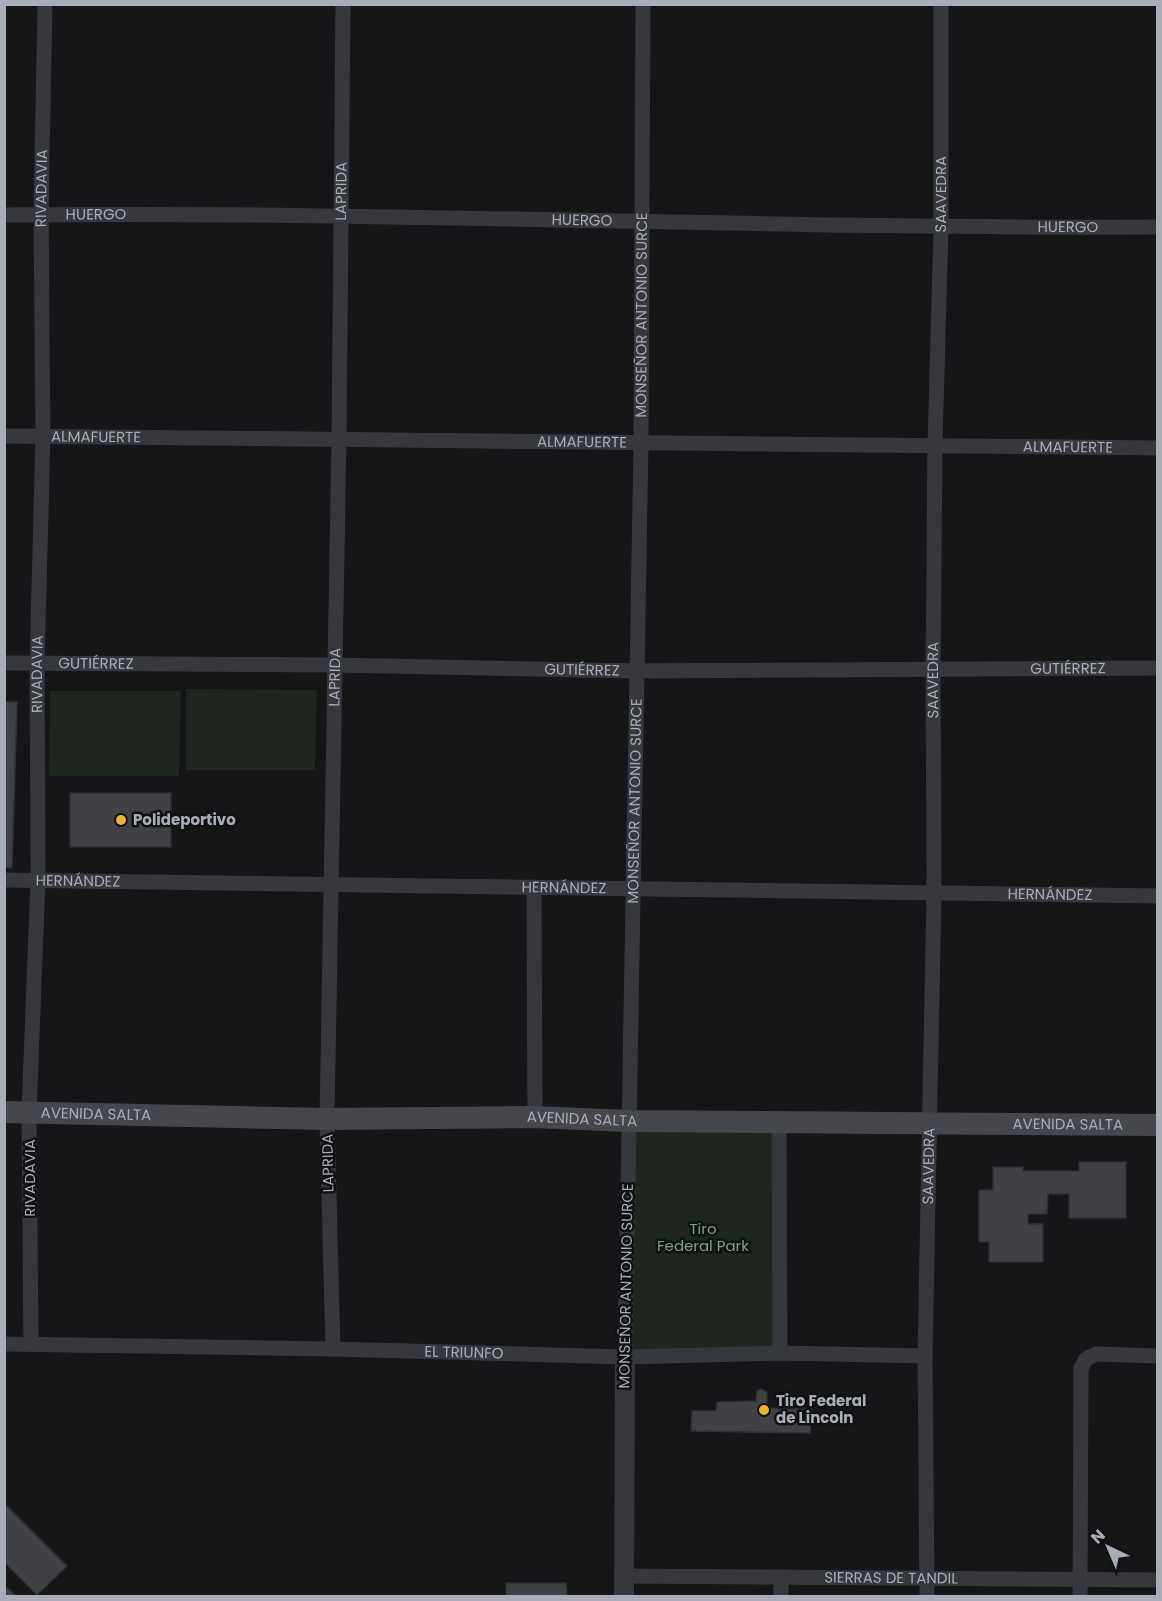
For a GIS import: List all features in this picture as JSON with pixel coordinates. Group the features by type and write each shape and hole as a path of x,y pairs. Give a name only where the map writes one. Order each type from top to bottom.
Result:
{"main road":[{"name":"AVENIDA SALTA","path":"4,1112 327,1119 535,1117 628,1121 1158,1125"}],"street":[{"name":"RIVADAVIA","path":"31,1344 29,1112 38,880 37,664 43,436 41,214 45,4"},
{"name":"LAPRIDA","path":"333,1349 327,1119 332,884 333,665 339,439 343,4"},
{"name":"MONSEÑOR ANTONIO SURCE","path":"624,1596 628,1121 642,443 643,4"},
{"name":"SAAVEDRA","path":"927,1596 925,1356 934,893 933,671 935,445 941,228 941,4"},
{"name":"HUERGO","path":"4,214 340,215 941,228 1158,227"},
{"name":"ALMAFUERTE","path":"4,436 1158,448"},
{"name":"GUTIÉRREZ","path":"4,663 333,665 636,671 1158,668"},
{"name":"HERNÁNDEZ","path":"4,880 1158,896"},
{"path":"534,887 535,1117"},
{"path":"779,1122 780,1353"},
{"name":"EL TRIUNFO","path":"4,1344 333,1349 625,1357 780,1353 925,1356"},
{"path":"1080,1596 1081,1368 1086,1359 1096,1354 1158,1356"},
{"name":"SIERRAS DE TANDIL","path":"624,1576 1158,1580"},
{"path":"781,1577 781,1596"}],"green space":[{"path":"186,689 317,690 315,770 186,770"},
{"path":"50,691 181,691 179,776 49,776"},
{"name":"Tiro Federal Park","path":"628,1121 779,1122 780,1353 625,1357"}],"building":[{"path":"4,702 17,702 12,868 4,867"},
{"name":"Polideportivo","path":"70,793 171,793 171,847 70,847"},
{"path":"1079,1162 1126,1162 1126,1218 1069,1218 1069,1194 1048,1194 1047,1214 1028,1214 1028,1224 1043,1224 1043,1262 989,1262 989,1242 979,1242 979,1190 993,1190 993,1167 1023,1167 1023,1171 1079,1171"},
{"name":"Tiro Federal de Lincoln","path":"761,1389 767,1392 767,1408 812,1409 810,1433 691,1431 692,1411 716,1411 717,1402 756,1401 757,1392"},
{"path":"4,1503 67,1566 37,1595 4,1562"},
{"path":"506,1583 566,1583 567,1596 506,1596"},
{"path":"4,1585 16,1596 4,1596"}],"place":[{"name":"Polideportivo","path":"121,820"},
{"name":"Tiro Federal de Lincoln","path":"764,1410"}]}
